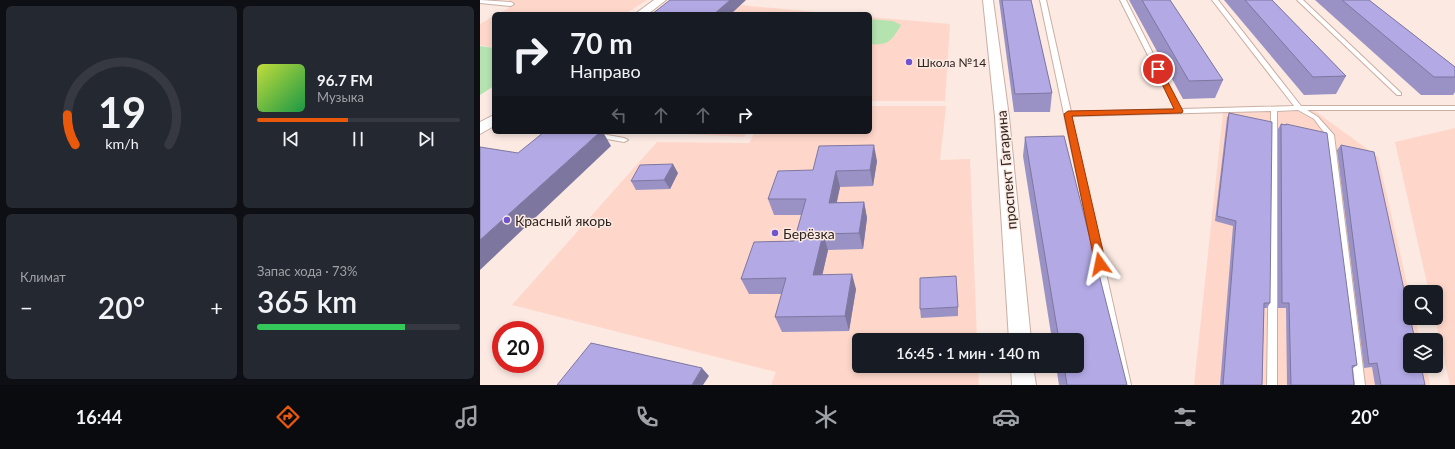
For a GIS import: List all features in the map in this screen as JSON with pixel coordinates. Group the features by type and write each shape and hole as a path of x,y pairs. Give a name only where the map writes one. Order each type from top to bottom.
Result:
{"street":[{"path":"644,12 661,0"},
{"name":"проспект Гагарина","path":"988,0 1002,116 1019,333"},
{"path":"480,129 492,120"},
{"path":"1023,373 1024,385"}],"lane":[{"path":"480,0 511,4"},
{"path":"1043,0 1126,385"},
{"path":"1123,0 1179,111"},
{"path":"1215,0 1299,108 1316,118 1330,135 1360,385"},
{"path":"1300,0 1399,94"},
{"path":"1068,114 1299,108 1455,108"},
{"path":"1272,385 1274,109"},
{"path":"588,134 624,140"}],"shaded area":[{"path":"509,0 647,0 628,12 502,12 509,8"},
{"path":"685,0 816,12 670,12"},
{"path":"492,17 492,48 480,45 480,24"},
{"name":"Школа №14","path":"872,17 950,24 945,101 872,101"},
{"name":"Берёзка","path":"872,106 946,106 940,160 970,159 977,333 852,333 852,373 978,373 979,385 771,385 776,372 512,305 657,142 749,143 754,134 872,134"},
{"path":"1315,111 1378,157 1407,285 1403,285 1403,325 1417,325 1418,333 1403,333 1403,373 1427,373 1430,385 1194,385 1223,113"},
{"path":"1455,128 1455,385 1450,385 1443,354 1443,333 1438,333 1437,325 1443,325 1443,285 1427,285 1395,142"},
{"path":"687,134 746,134 744,137"}],"green space":[{"path":"872,19 893,21 901,25 889,41 882,44 872,44"},
{"path":"480,46 492,48 492,87 480,95"}],"building":[{"path":"670,0 730,0 716,12 655,12"},
{"path":"1002,0 1031,0 1052,93 1015,94"},
{"path":"1142,0 1170,0 1223,80 1189,81"},
{"path":"1245,0 1272,0 1346,76 1313,77"},
{"path":"1342,0 1369,0 1455,67 1455,77 1434,77"},
{"path":"1229,113 1272,122 1270,303 1264,303 1262,385 1223,385 1236,221 1217,216"},
{"path":"1281,124 1327,133 1357,365 1352,366 1354,385 1291,385 1289,303 1282,303"},
{"path":"542,134 598,134 480,240 480,147 518,153"},
{"path":"1064,136 1127,385 1067,385 1065,373 1084,373 1084,333 1058,333 1025,137"},
{"path":"874,145 870,170 836,171 829,203 864,202 859,233 823,234 813,275 852,274 845,316 775,317 786,278 741,279 754,242 794,241 806,199 768,199 778,171 813,170 819,146"},
{"path":"1341,145 1374,152 1403,285 1403,325 1412,325 1413,333 1403,333 1403,373 1422,373 1425,385 1381,385 1377,363 1369,364"},
{"path":"673,164 664,180 631,181 640,165"},
{"path":"956,276 958,307 920,309 920,278"},
{"path":"591,343 702,368 692,385 557,385"}],"place":[{"name":"Школа №14","path":"909,62"},
{"name":"Красный якорь","path":"507,220"},
{"name":"Берёзка","path":"775,233"}],"route":[{"path":"1100,264 1068,114 1179,111 1158,69"}]}
